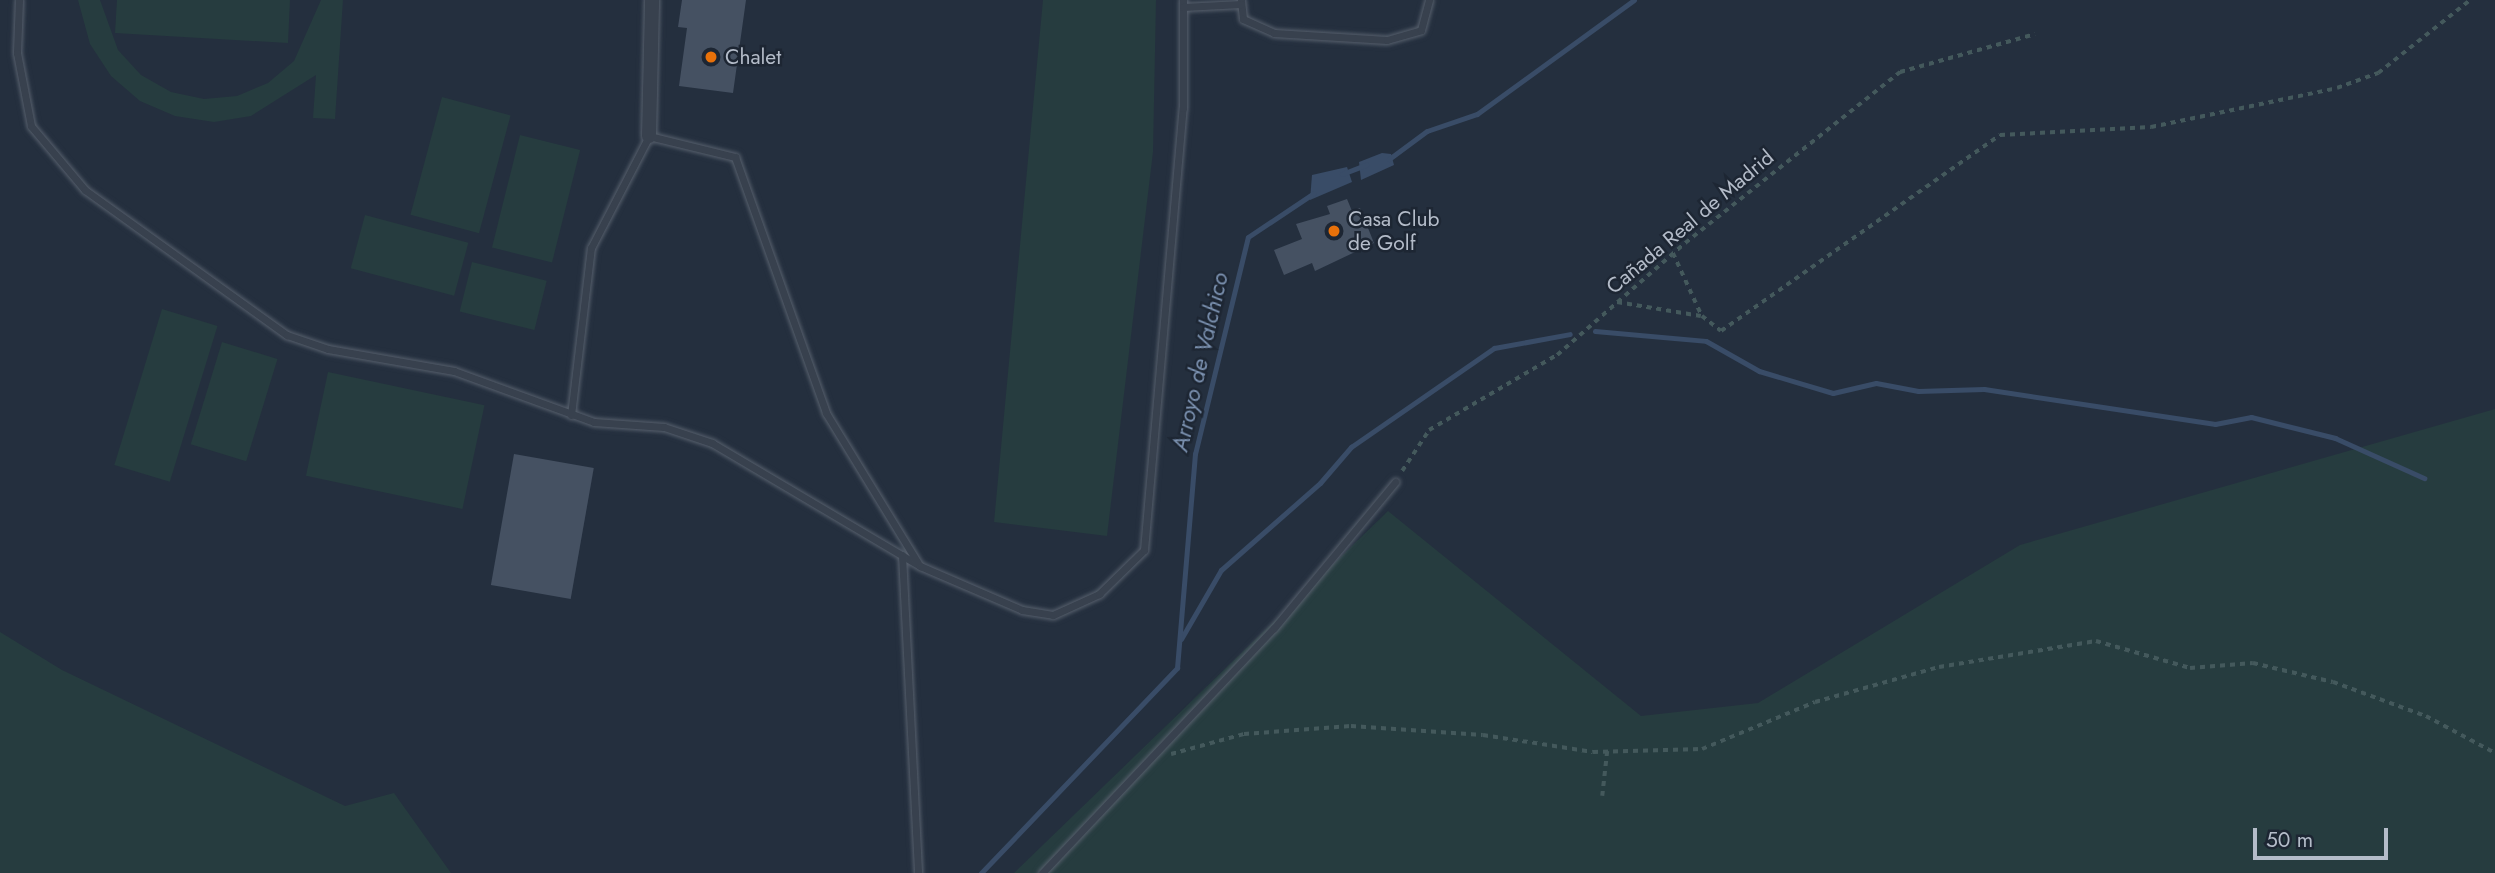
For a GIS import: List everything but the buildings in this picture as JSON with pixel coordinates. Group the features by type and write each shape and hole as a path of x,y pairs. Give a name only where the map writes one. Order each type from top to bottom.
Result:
{"street":[{"path":"649,136 652,0"}],"lane":[{"path":"19,0 18,53 31,126 85,190 151,242 287,335 328,349 454,371 571,415 664,427 712,443 920,566 1022,610 1053,615 1099,594 1144,550 1183,108 1183,4 1241,2 1243,19 1274,33 1387,40 1420,30 1429,0"},
{"path":"571,415 591,248 649,136 735,157 826,413 920,566"},
{"path":"1042,873 1274,628 1395,482"},
{"path":"902,555 918,873"}],"path":[{"path":"1673,253 1702,316 1721,331 2000,135 2162,125 2337,88 2378,73 2470,0"},
{"name":"Cañada Real de Madrid","path":"1395,482 1430,430 1557,355 1673,253 1900,72 2035,34"},
{"path":"1617,302 1702,316"},
{"path":"1146,763 1244,734 1351,726 1607,751 1702,749 1815,702 1940,667 2096,641 2190,668 2253,663 2333,682 2426,716 2495,753"},
{"path":"1602,796 1607,751"}],"green space":[{"path":"78,0 100,0 118,50 141,75 171,92 204,99 237,96 268,83 294,61 321,0 343,0 335,119 313,118 316,75 251,116 214,122 175,116 140,101 111,76 90,44"},
{"path":"117,0 290,0 288,43 115,33"},
{"path":"1043,0 1156,0 1153,152 1107,536 994,522"},
{"path":"442,97 511,115 479,233 410,215"},
{"path":"520,135 580,150 552,263 492,248"},
{"path":"365,215 468,243 454,296 351,268"},
{"path":"472,262 547,281 534,330 460,311"},
{"path":"162,309 217,326 170,482 114,465"},
{"path":"222,342 277,359 246,461 191,444"},
{"path":"328,372 485,405 462,509 306,476"},
{"path":"2495,409 2495,873 1014,873 1388,511 1641,716 1758,703 2020,545"},
{"path":"0,632 62,670 345,806 394,793 451,873 0,873"}],"water":[{"path":"1382,153 1391,154 1394,165 1361,180 1359,162"},
{"path":"1347,167 1352,182 1310,200 1312,175"}],"waterway":[{"name":"Arroyo de Valchico","path":"1389,159 1427,131 1477,114 1634,0"},
{"name":"Arroyo de Valchico","path":"1342,174 1366,165"},
{"name":"Arroyo de Valchico","path":"981,873 1177,668 1195,454 1248,237 1314,193"},
{"path":"1595,331 1706,341 1759,371 1833,393 1876,383 1918,391 1984,389 2215,424 2251,417 2335,438 2424,478"},
{"path":"1181,639 1221,570 1320,483 1351,447 1494,348 1570,334"}],"place":[{"name":"Chalet","path":"711,57"},
{"name":"Casa Club de Golf","path":"1334,231"}]}
